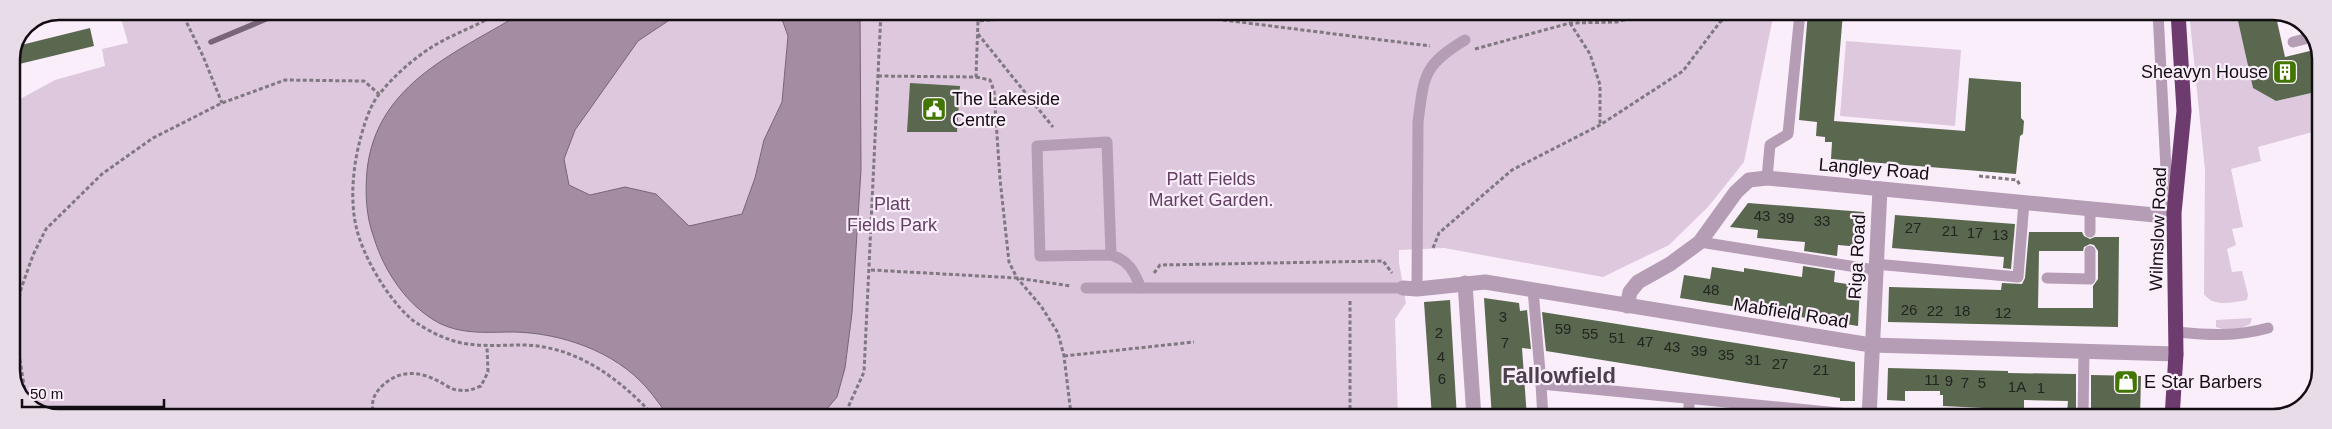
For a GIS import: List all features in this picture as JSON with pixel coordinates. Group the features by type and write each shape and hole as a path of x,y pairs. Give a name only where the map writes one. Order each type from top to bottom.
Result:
{"highway":[{"name":"Wilmslow Road","path":"2173,409 2176,354 2174,213 2184,111 2178,20"}],"street":[{"name":"Langley Road","path":"1627,306 1630,292 1638,282 1670,264 1700,242 1736,192 1749,180 1767,178 2155,215 2174,213"},
{"name":"Riga Road","path":"1869,409 1880,189"},
{"name":"Mabfield Road","path":"1410,288 1485,282 1872,345 2176,354"},
{"path":"1465,284 1473,409"}],"lane":[{"path":"1767,178 1770,145 1788,134 1799,20"},
{"path":"2158,20 2168,189 2174,213"},
{"path":"2293,42 2307,39"},
{"path":"1086,288 1410,288 1418,122 1426,78 1433,63 1465,40"},
{"path":"1112,255 1107,142 1037,146 1040,256 1112,255 1122,258 1131,265 1141,288"},
{"path":"1700,242 1875,267 2018,277 2024,202"},
{"path":"2090,209 2090,232"},
{"path":"2046,278 2090,279 2090,251"},
{"path":"1533,289 1542,409"},
{"path":"2175,332 2216,336 2238,335 2268,328"},
{"path":"2083,409 2084,351"},
{"path":"1541,384 1793,409"},
{"path":"1689,398 1689,409"}],"path":[{"path":"185,20 203,56 222,103"},
{"path":"484,20 432,47 398,74 379,94 364,124 355,158 352,197 356,226 362,245 384,288 409,318 448,340 487,346 525,345 553,348 577,357 612,376 647,409"},
{"path":"846,409 864,372 881,20"},
{"path":"976,77 978,20"},
{"path":"1217,20 1467,51 1570,23 1618,22 1625,20"},
{"path":"1432,251 1439,233 1512,170 1600,125 1683,71 1723,20"},
{"path":"1570,23 1590,54 1600,85 1600,125"},
{"path":"978,34 1053,127"},
{"path":"878,76 976,77 990,80 994,91 1000,179 1009,262 1017,278 1041,306 1058,333 1064,356 1070,409"},
{"path":"20,293 33,255 46,229 63,210 102,174 153,138 222,103 285,80 364,81 379,94"},
{"path":"1141,288 1160,264 1383,261 1410,288"},
{"path":"870,270 1017,278 1045,284 1086,288"},
{"path":"1350,288 1350,409"},
{"path":"1064,356 1194,342"},
{"path":"372,409 374,394 386,383 405,373 418,373 432,377 455,390 467,391 480,386 488,372 487,346"},
{"path":"20,367 23,385"}],"green space":[{"name":"Platt Fields Park","path":"122,20 1772,20 1744,162 1708,207 1669,245 1603,277 1444,248 1399,250 1399,263 1406,303 1395,319 1398,409 54,409 46,407 30,396 23,385 20,373 20,99 55,80 105,66 102,49 128,43"},
{"path":"2190,20 2242,20 2238,21 2253,88 2276,101 2312,93 2312,132 2258,147 2261,161 2231,169 2243,227 2232,229 2236,245 2227,249 2232,272 2242,271 2248,295 2247,300 2218,303 2204,294 2205,170"},
{"path":"1846,41 1961,50 1955,126 1840,116"},
{"path":"2252,318 2250,324 2238,329 2229,330 2216,327 2216,320"}],"shaded area":[{"path":"510,20 670,20 638,41 575,130 564,159 569,185 590,195 625,187 656,194 689,226 742,214 755,178 764,140 782,102 788,36 782,20 860,20 861,170 852,313 845,368 837,397 827,409 663,409 633,374 603,354 586,346 568,340 532,333 476,332 448,327 427,316 407,297 398,287 384,263 371,230 366,197 367,171 374,140 386,114 404,92 448,56"}],"building":[{"path":"1807,20 1842,20 1834,121 1965,131 1969,78 2021,82 2021,118 2024,121 2023,134 2020,136 2016,174 1831,159 1832,142 1825,142 1825,137 1816,136 1817,122 1799,120"},
{"name":"Sheavyn House","path":"2277,20 2285,57 2311,51 2312,93 2276,101 2253,88 2238,21"},
{"path":"90,28 94,46 20,64 23,45"},
{"name":"The Lakeside Centre","path":"910,83 960,86 957,132 907,132"},
{"path":"1748,203 1864,212 1861,247 1838,245 1837,256 1804,251 1805,242 1757,238 1758,230 1730,227"},
{"path":"1895,215 2015,224 2011,269 2003,268 2004,257 1892,248"},
{"path":"2029,232 2082,232 2084,236 2090,239 2095,237 2119,237 2118,327 1888,322 1889,287 2001,290 2002,283 2022,284 2025,278","holes":["2090,244 2094,245 2098,251 2098,279 2093,286 2093,308 2038,308 2039,251 2083,251 2084,247"]},
{"path":"1803,266 1835,271 1834,282 1860,286 1858,326 1680,298 1684,275 1710,279 1712,267 1744,272 1744,268 1802,277"},
{"path":"1484,298 1519,303 1520,311 1527,310 1531,349 1522,348 1526,409 1491,409"},
{"path":"1450,300 1456,409 1431,409 1424,302"},
{"path":"1542,312 1855,362 1855,401 1840,401 1840,398 1546,351"},
{"path":"1888,368 2076,374 2076,409 2067,409 2068,401 2024,400 2024,409 1943,406 1943,395 1940,395 1940,391 1905,391 1905,401 1887,400"},
{"path":"2091,375 2141,376 2140,409 2091,409"}],"waterway":[{"path":"211,42 264,20"}],"place":[{"name":"Sheavyn House","path":"2285,72"},
{"name":"The Lakeside Centre","path":"934,109"},
{"name":"E Star Barbers","path":"2126,382"}],"district":[{"name":"Fallowfield","path":"1559,375"}],"park label":[{"name":"Platt Fields Market Garden.","path":"1211,189"}]}
